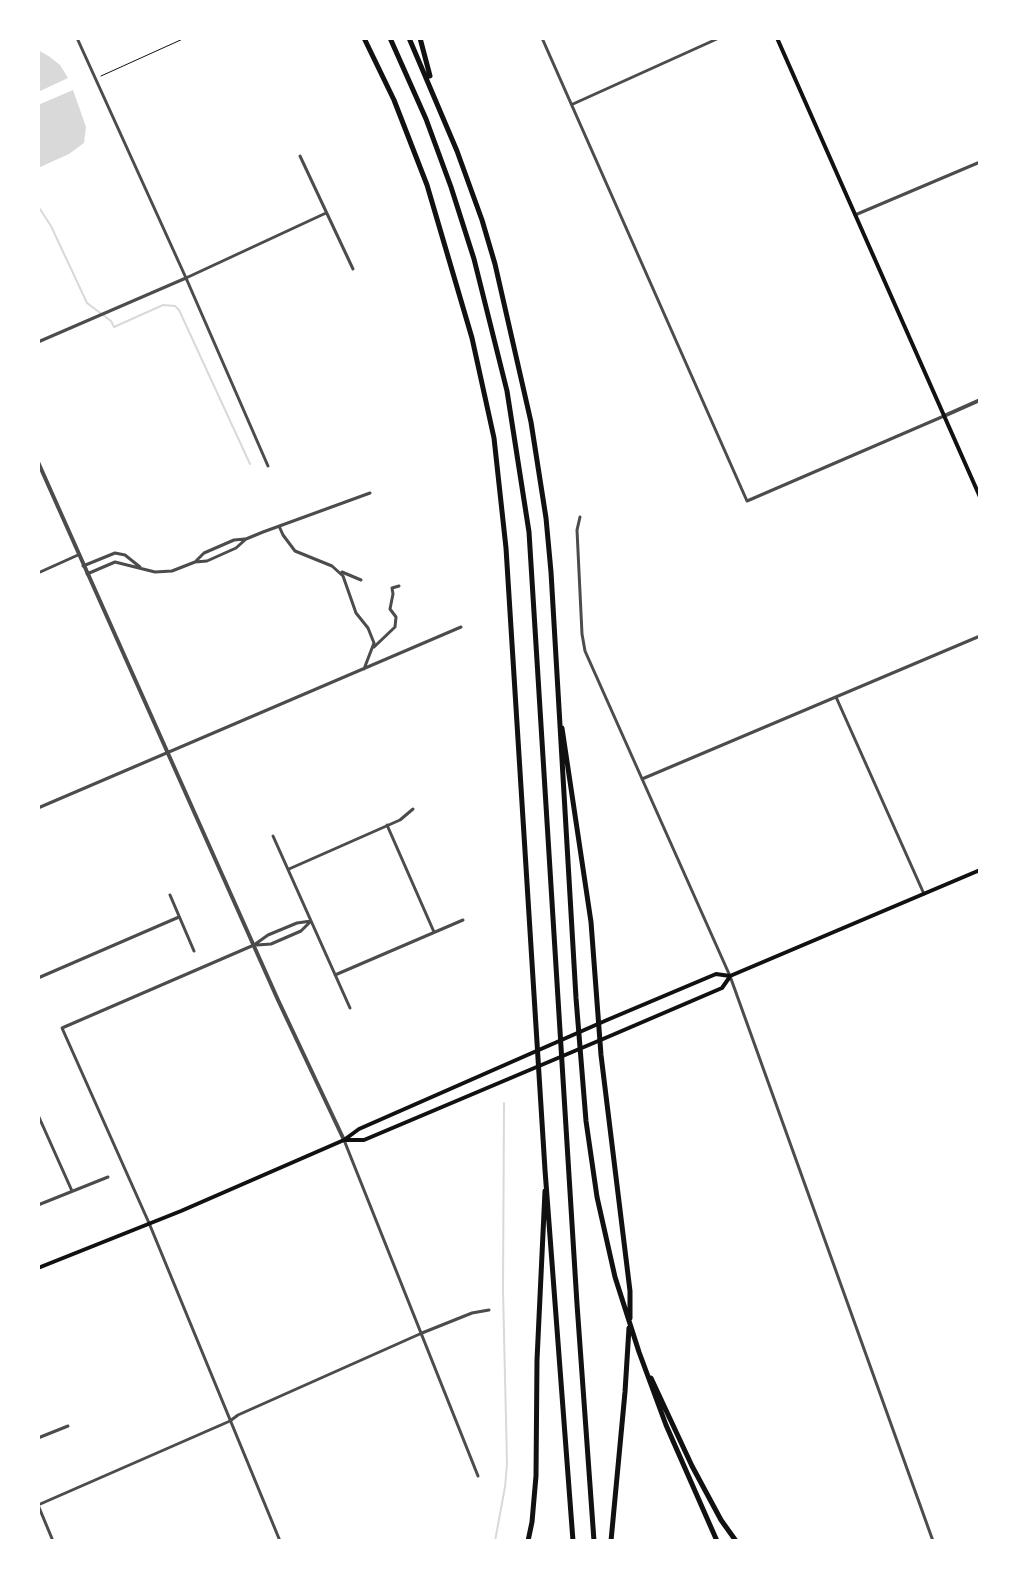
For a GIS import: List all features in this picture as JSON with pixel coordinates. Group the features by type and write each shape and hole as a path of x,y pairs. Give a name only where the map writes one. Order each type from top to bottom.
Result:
{"highway":[{"path":"364,38 394,100 436,213 472,338 494,438 506,548 545,1170 573,1541"},
{"path":"390,38 426,119 474,259 507,391 529,532 594,1541"},
{"path":"409,38 435,96 482,220 531,422 551,572 576,998 586,1121 597,1197 624,1306 639,1352 666,1425 717,1541"},
{"path":"420,38 435,96"},
{"path":"558,699 587,885 601,1055 630,1291 611,1541"},
{"path":"528,1541 536,1476 537,1360 545,1170"},
{"path":"639,1352 692,1466 736,1541"}],"main road":[{"path":"777,38 980,497"},
{"path":"38,1268 344,1140 359,1129 607,1020 716,974 730,976 980,870"},
{"path":"344,1140 364,1140 509,1079 722,988 730,976"}],"street":[{"path":"77,38 268,466"},
{"path":"542,38 747,501 980,400"},
{"path":"572,104 719,38"},
{"path":"300,156 353,269"},
{"path":"855,215 980,162"},
{"path":"38,342 326,213"},
{"path":"38,462 344,1140 478,1476"},
{"path":"195,562 204,553 234,540 246,539 370,493"},
{"path":"580,517 577,530 585,651 730,976 933,1541"},
{"path":"279,526 295,551 361,580"},
{"path":"87,574 115,562 163,573 207,561 236,548 246,539"},
{"path":"83,566 119,553 141,568"},
{"path":"38,573 78,555"},
{"path":"339,570 356,613 365,622 374,643 364,670"},
{"path":"372,650 395,627 396,617 390,609 392,588 399,586"},
{"path":"38,808 461,627"},
{"path":"642,779 980,636"},
{"path":"836,697 924,894"},
{"path":"289,869 406,816 413,809"},
{"path":"387,825 434,932"},
{"path":"273,836 350,1008"},
{"path":"170,895 194,951"},
{"path":"38,978 179,917"},
{"path":"334,975 463,920"},
{"path":"254,945 271,944 301,931 311,921"},
{"path":"280,1541 149,1223 62,1028 254,945 268,935 297,923 311,921"},
{"path":"38,1115 72,1191"},
{"path":"38,1205 108,1177"},
{"path":"53,1541 38,1505 422,1333 472,1313 489,1310"},
{"path":"38,1438 68,1426"}],"path":[{"path":"95,78 185,38"}],"shaded area":[{"path":"38,50 60,65 68,78 38,92"},
{"path":"73,90 86,127 84,143 69,154 38,168 38,105"}],"waterway":[{"path":"38,206 51,226 87,303 111,321 114,327 163,305 175,306 179,310 250,464"},
{"path":"495,1541 507,1464 503,1290 504,1103"}]}
